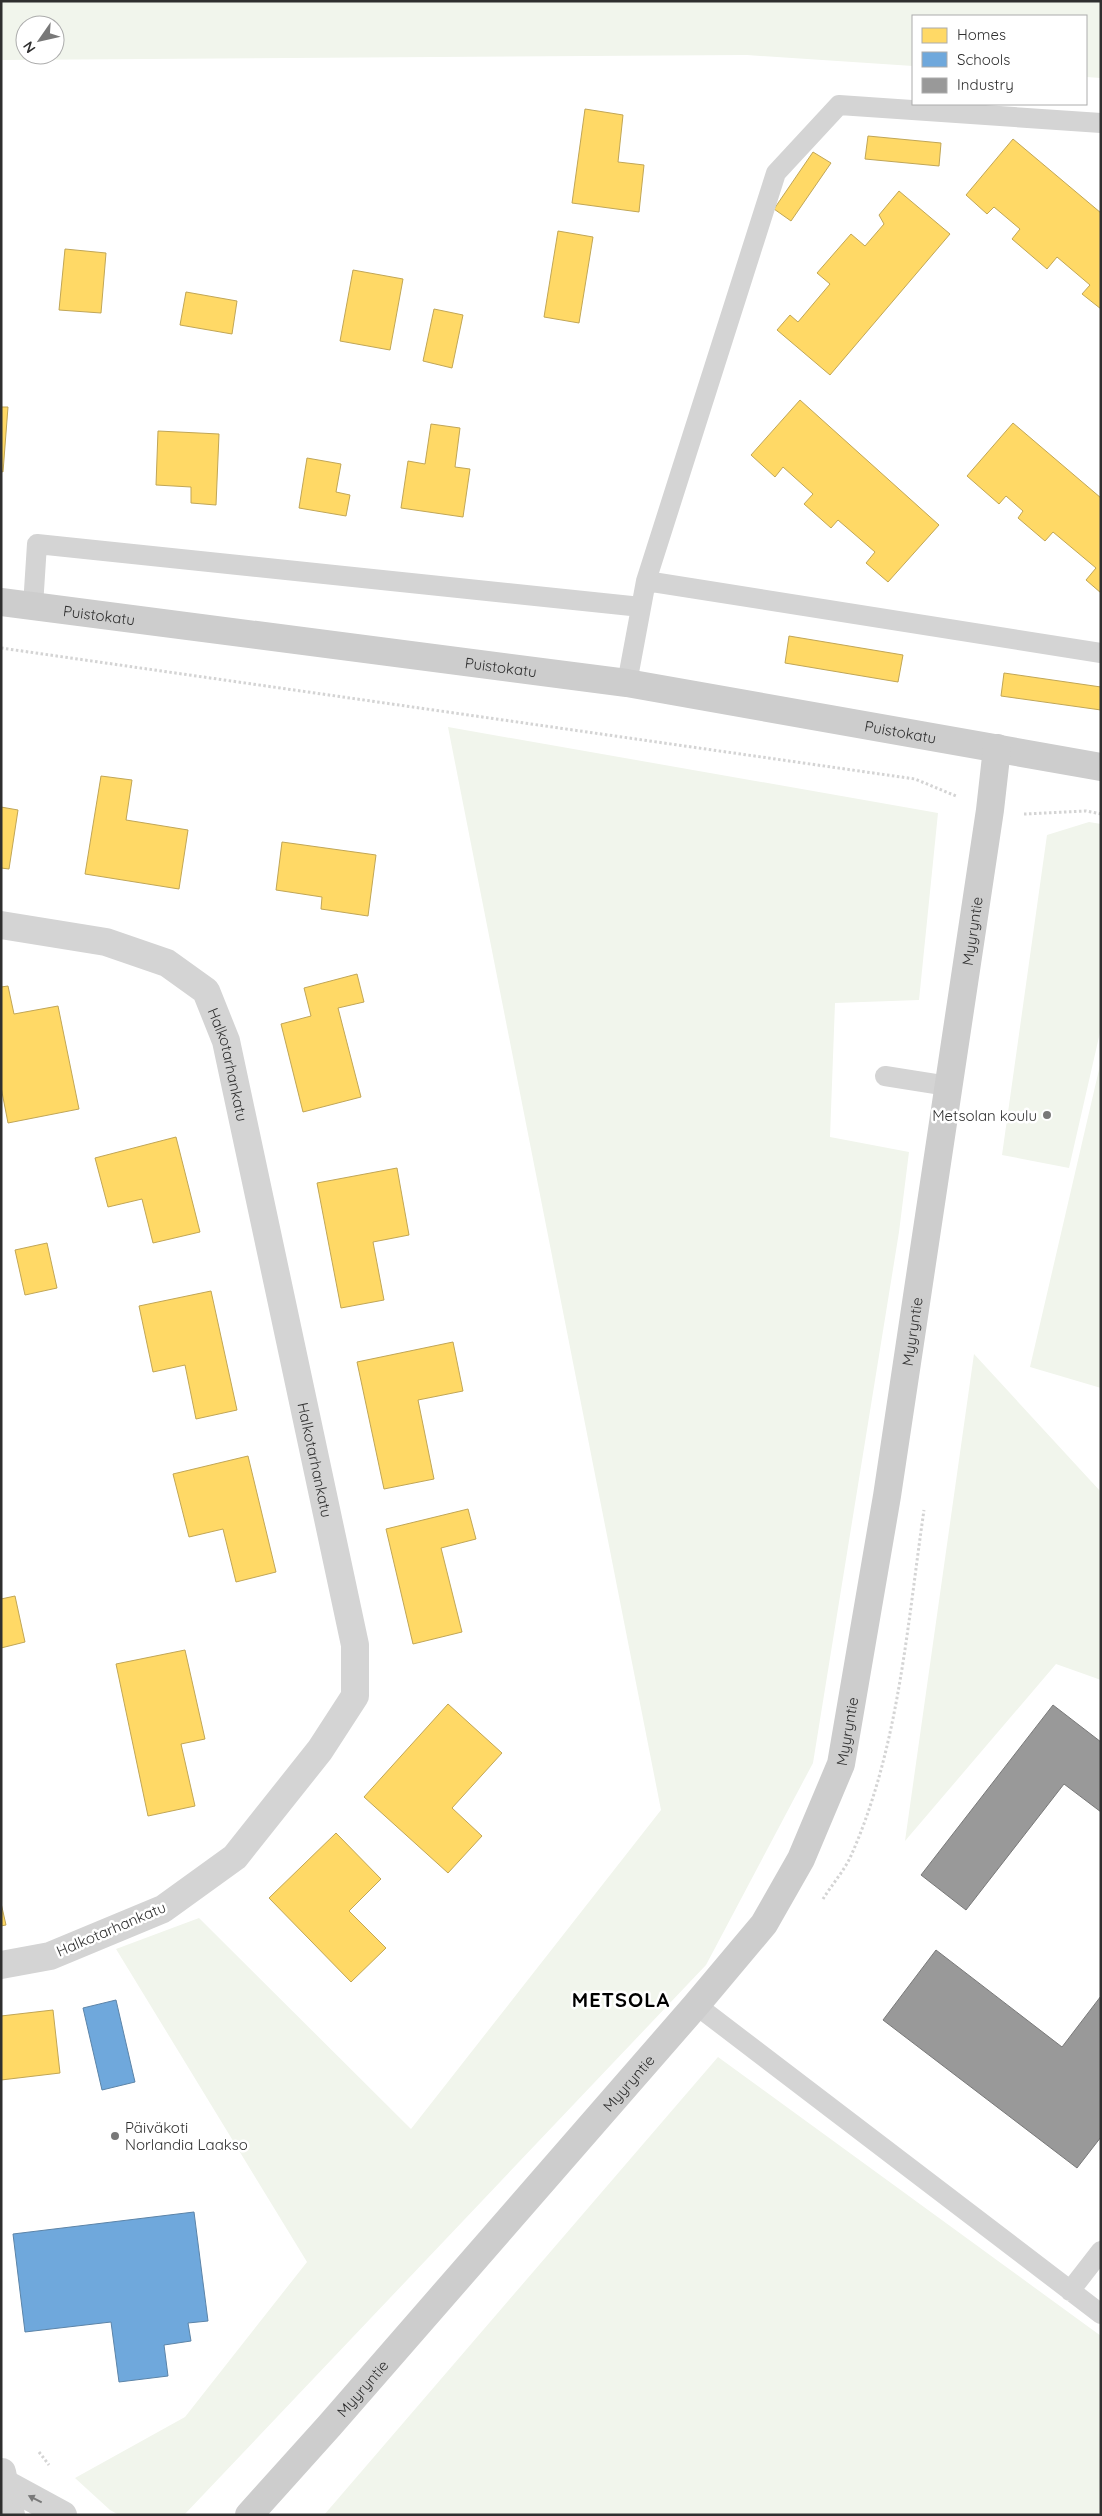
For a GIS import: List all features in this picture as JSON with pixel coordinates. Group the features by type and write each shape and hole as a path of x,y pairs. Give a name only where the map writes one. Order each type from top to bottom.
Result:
{"street":[{"name":"Puistokatu","path":"1,602 627,683 1101,767"},
{"name":"Myyryntie","path":"248,2515 330,2426 696,2005 764,1924 801,1858 841,1764 886,1496 990,810 997,748"},
{"name":"Halkotarhankatu","path":"1,925 106,942 167,963 206,992 226,1041 349,1616 355,1645 355,1696 320,1750 235,1857 163,1909 50,1956 1,1965"},
{"path":"4,2476 11,2515"},
{"path":"4,2476 63,2515"}],"lane":[{"path":"627,683 646,581 776,173 839,105 1101,123"},
{"path":"33,606 37,544 641,607"},
{"path":"646,581 1101,653"},
{"path":"885,1076 948,1086"},
{"path":"696,2005 1101,2314"},
{"path":"1070,2290 1101,2251"}],"path":[{"path":"1,648 915,779 990,810 1023,814 1086,811 1101,814"},
{"path":"1022,823 1023,814"},
{"path":"819,1903 849,1859 872,1799 891,1728 924,1504"}],"shaded area":[{"path":"1,1 1101,1 1101,78 1087,77 1087,15 912,15 912,66 747,55 65,60 65,15 15,15 15,60 1,60"},
{"path":"448,727 938,813 919,1000 835,1003 830,1137 909,1152 899,1232 813,1763 706,1965 184,2515 119,2515 110,2510 75,2478 185,2417 307,2262 116,1949 199,1918 411,2129 661,1810"},
{"path":"1089,822 1101,824 1101,1028 1069,1168 1002,1155 1047,835"},
{"path":"1101,1061 1101,1388 1030,1367"},
{"path":"974,1354 1101,1492 1101,1680 1056,1664 905,1841"},
{"path":"718,2057 1101,2336 1101,2515 324,2515"}],"building: Homes":[{"path":"585,109 623,115 618,162 644,165 639,212 572,203"},
{"path":"868,136 941,143 939,166 865,159"},
{"path":"1013,139 1101,213 1101,309 1082,294 1090,285 1057,257 1047,269 1012,239 1020,229 994,207 987,214 966,195"},
{"path":"813,152 831,163 791,221 774,209"},
{"path":"899,191 950,234 830,375 777,330 790,315 798,322 830,284 817,273 851,234 865,246 884,224 879,215"},
{"path":"558,231 593,237 579,323 544,317"},
{"path":"65,249 106,253 101,313 59,310"},
{"path":"353,270 403,279 390,350 340,341"},
{"path":"186,292 237,301 232,334 180,325"},
{"path":"434,309 463,315 452,368 423,361"},
{"path":"800,400 939,525 888,582 866,563 875,552 838,520 831,528 804,504 813,494 783,467 775,477 751,455"},
{"path":"1,407 8,407 3,472 1,471"},
{"path":"1013,423 1101,498 1101,593 1086,580 1096,568 1053,532 1045,541 1018,518 1023,511 1006,496 999,504 967,476"},
{"path":"431,424 460,428 455,467 470,469 463,517 401,508 408,461 425,464"},
{"path":"158,431 219,434 216,505 191,503 191,487 156,485"},
{"path":"307,458 341,464 336,492 350,495 346,516 299,508"},
{"path":"789,636 903,655 898,682 785,663"},
{"path":"1004,673 1101,687 1101,710 1001,696"},
{"path":"101,776 132,780 126,820 188,830 179,889 85,874"},
{"path":"1,807 18,810 9,869 1,868"},
{"path":"282,842 376,855 368,916 321,909 322,897 276,890"},
{"path":"357,974 364,1002 338,1008 361,1097 303,1112 281,1024 311,1016 304,988"},
{"path":"8,986 14,1014 58,1006 79,1109 8,1123 1,1087 1,987"},
{"path":"176,1137 200,1232 153,1243 142,1199 108,1207 95,1158"},
{"path":"397,1168 409,1235 373,1242 384,1300 341,1308 317,1183"},
{"path":"47,1243 57,1288 25,1295 15,1250"},
{"path":"211,1291 237,1410 196,1419 185,1365 153,1372 139,1306"},
{"path":"453,1342 463,1391 418,1400 434,1479 384,1489 357,1362"},
{"path":"248,1456 276,1572 236,1582 223,1529 189,1537 173,1474"},
{"path":"468,1509 476,1539 441,1548 462,1632 413,1644 386,1529"},
{"path":"15,1596 25,1642 1,1648 1,1599"},
{"path":"185,1650 205,1739 181,1744 195,1806 148,1816 116,1664"},
{"path":"448,1704 502,1753 452,1808 482,1836 448,1873 364,1797"},
{"path":"336,1833 381,1879 349,1911 386,1948 351,1982 269,1898"},
{"path":"1,1903 6,1925 1,1926"},
{"path":"53,2010 60,2073 1,2080 1,2016"}],"building: Schools":[{"path":"116,2000 135,2082 102,2090 83,2008"},
{"path":"194,2212 208,2321 188,2323 191,2341 164,2345 168,2376 119,2382 111,2322 25,2332 13,2234"}],"building: Industry":[{"path":"1053,1705 1101,1742 1101,1812 1064,1784 966,1910 921,1875"},
{"path":"936,1950 1062,2047 1101,1996 1101,2137 1077,2168 883,2020"}],"place":[{"name":"Metsolan koulu","path":"1047,1115"},
{"name":"Päiväkoti Norlandia Laakso","path":"115,2136"}],"district":[{"name":"METSOLA","path":"621,1999"}]}
